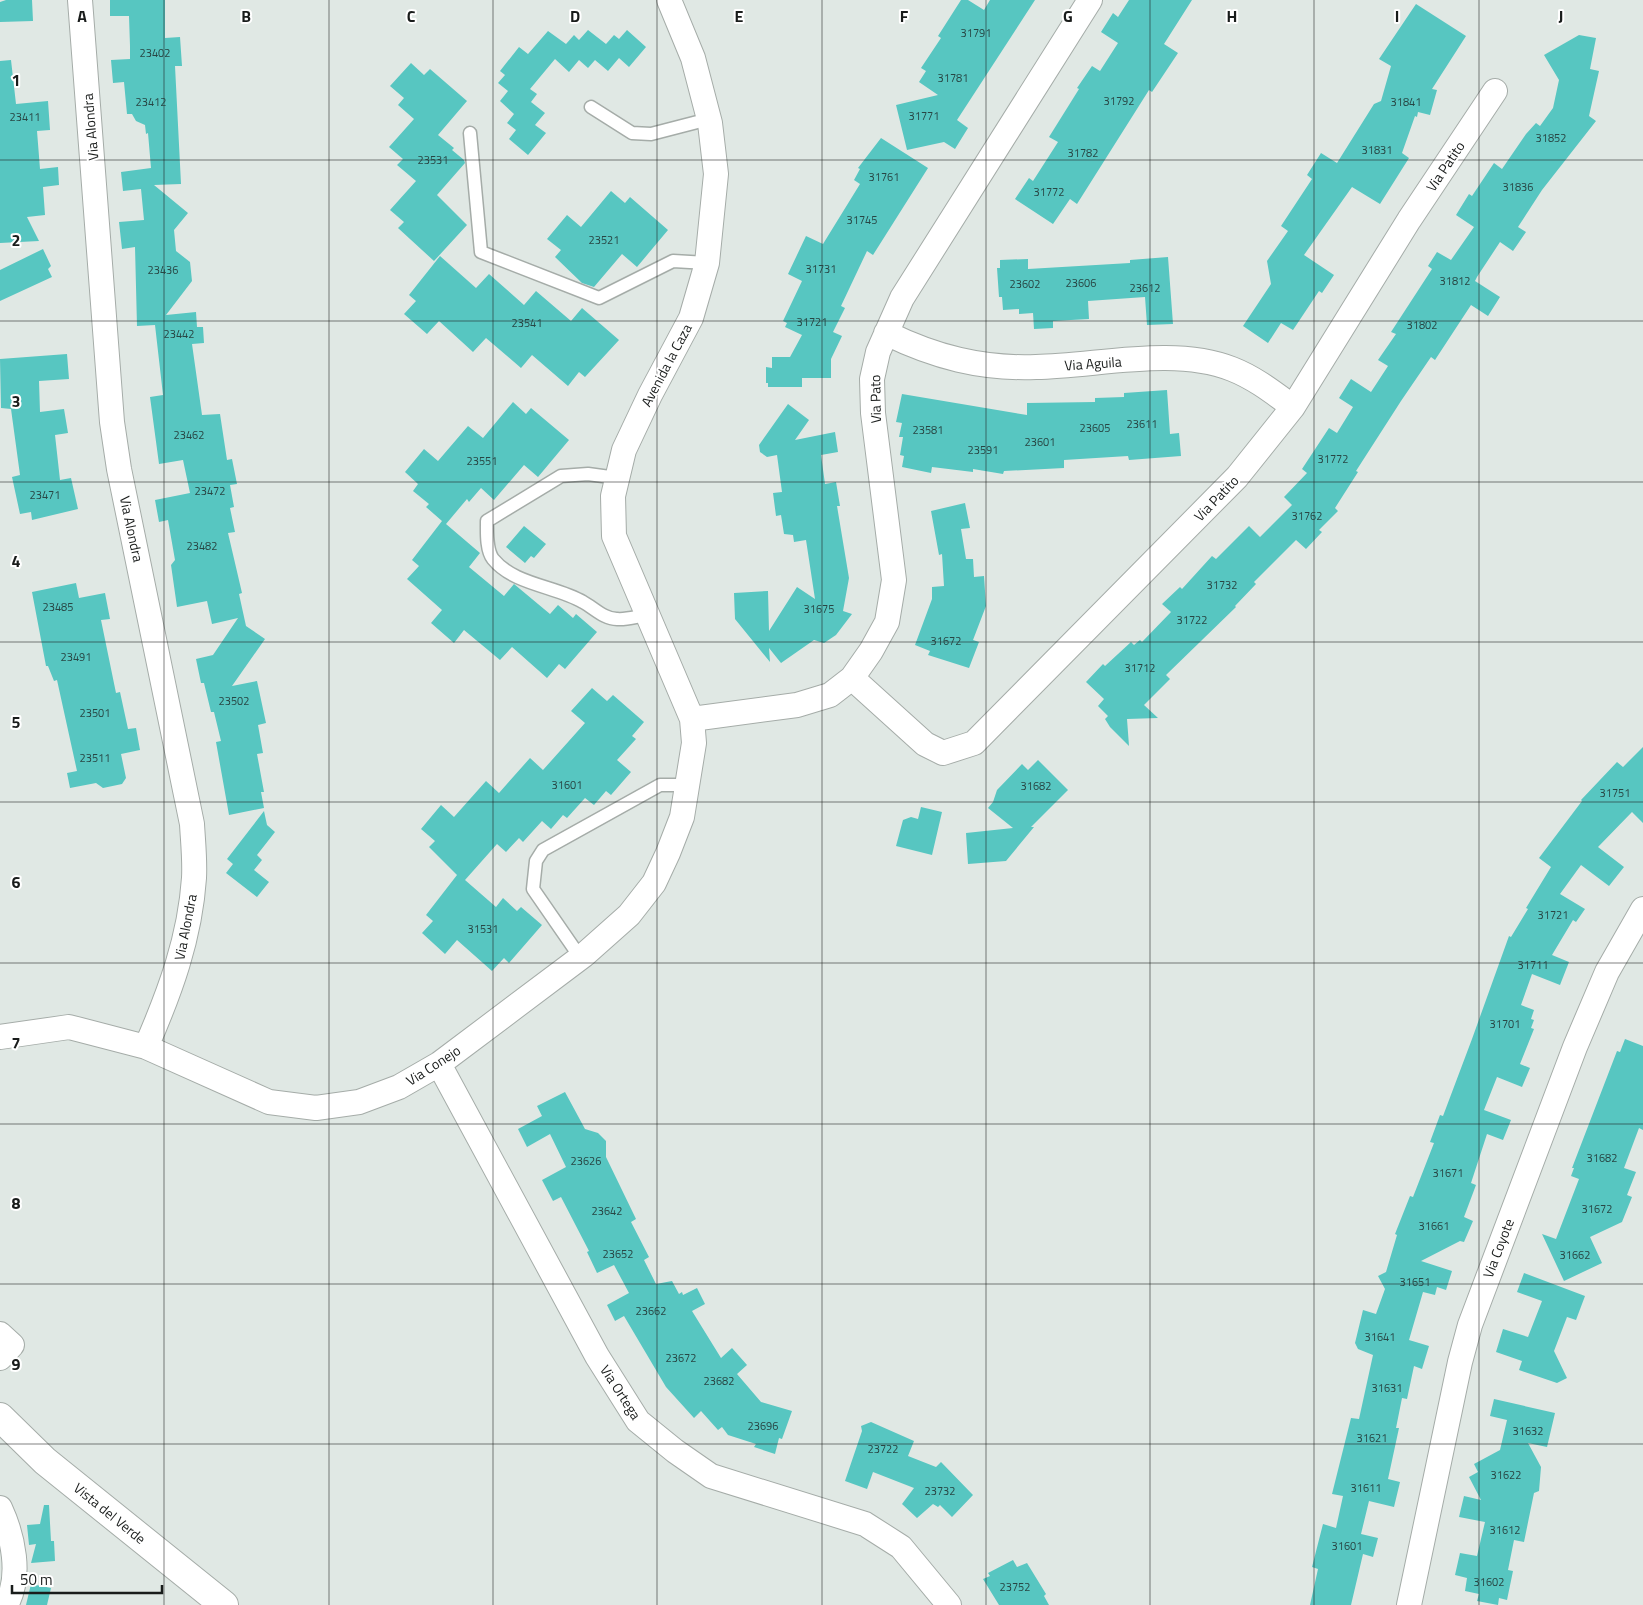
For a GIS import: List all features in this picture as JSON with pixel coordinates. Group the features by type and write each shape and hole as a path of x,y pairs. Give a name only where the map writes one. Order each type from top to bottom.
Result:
{"street":[{"name":"Via Alondra","path":"80,0 112,422 119,469 192,824 194,876 190,915 181,959 146,1047"},
{"name":"Avenida la Caza","path":"669,0 692,58 710,119 716,174 707,263 691,318 650,394 624,450 614,496 614,536 692,719"},
{"name":"Via Pato","path":"692,719 797,706 830,695 852,678 871,651 887,622 894,580 873,412 872,379 878,352 902,298 1090,0"},
{"name":"Via Patito","path":"852,678 925,744 943,753 974,743 1237,477 1294,407 1409,220 1495,91"},
{"name":"Via Aguila","path":"886,333 922,350 986,366 1036,367 1170,358 1205,361 1232,369 1261,384 1294,407"},
{"name":"Via Conejo","path":"0,1037 69,1027 146,1047 269,1102 316,1108 359,1102 398,1087 439,1064 580,957 629,915 654,883 682,817 694,743 692,719"},
{"name":"Via Coyote","path":"1409,1605 1458,1372 1470,1325 1575,1047 1607,972 1643,909"},
{"name":"Via Ortega","path":"439,1064 597,1356 638,1421 675,1451 711,1476 865,1524 901,1547 949,1605"},
{"path":"0,1334 12,1345 0,1358"},
{"name":"Vista del Verde","path":"0,1417 44,1461 224,1605"},
{"path":"0,1508 15,1554 10,1598 6,1605"}],"lane":[{"path":"592,107 632,132 651,134 710,119"},
{"path":"470,133 481,252 599,298 673,260 707,263"},
{"path":"618,478 588,474 561,476 486,521 487,536 492,558 512,574 584,602 600,614 616,620 648,615"},
{"path":"580,957 533,889 536,861 544,850 660,786 687,785"}],"building":[{"path":"6,0 32,0 33,21 0,22 0,2"},
{"path":"110,0 165,0 165,38 180,37 182,66 175,66 181,184 154,185 188,213 174,230 176,251 190,262 192,281 166,315 196,312 197,327 203,327 204,343 192,344 202,415 220,414 227,460 232,459 237,484 230,485 234,507 230,508 235,532 228,533 242,593 239,594 246,626 265,639 232,686 257,681 266,723 258,725 263,753 257,754 264,792 261,792 264,808 229,815 216,742 221,741 204,683 201,683 196,659 213,655 238,618 212,624 207,601 177,607 171,565 175,560 168,520 159,522 155,500 190,493 183,460 159,464 150,397 163,395 155,325 137,326 135,247 122,249 119,222 144,220 141,189 123,191 121,172 151,168 148,133 146,134 145,125 136,121 132,114 127,114 124,82 113,83 111,60 130,59 129,16 110,16"},
{"path":"961,0 968,0 984,10 990,0 1035,0 957,120 968,128 955,149 944,142 907,150 896,105 938,95 919,82 926,71 921,68 941,38 938,36"},
{"path":"1129,0 1192,0 1164,44 1178,53 1152,92 1149,90 1077,204 1070,199 1053,224 1015,199 1029,178 1033,181 1058,142 1049,137 1079,89 1077,88 1092,66 1100,71 1118,43 1101,32 1113,13 1118,17"},
{"path":"1416,4 1466,36 1432,89 1437,90 1430,115 1418,112 1417,117 1415,116 1402,153 1409,158 1380,204 1352,187 1304,255 1334,275 1322,293 1319,291 1293,330 1281,323 1268,343 1243,326 1271,284 1267,261 1288,231 1281,226 1312,179 1307,175 1321,153 1337,163 1374,104 1381,101 1391,66 1379,59"},
{"path":"588,30 606,44 614,35 619,39 627,30 646,47 629,67 619,58 608,71 595,60 588,68 579,60 569,72 555,59 530,89 537,94 531,102 545,113 535,125 546,133 528,155 509,139 516,130 507,123 514,114 500,101 508,91 498,83 505,75 500,71 519,47 528,54 548,31 566,44 574,35 579,40"},
{"path":"1579,35 1596,38 1590,69 1599,71 1589,116 1596,121 1542,190 1518,227 1526,232 1513,251 1500,242 1477,277 1475,281 1500,297 1488,316 1471,305 1435,360 1431,357 1401,401 1356,471 1358,472 1335,508 1338,511 1319,530 1322,532 1306,549 1296,540 1254,582 1256,584 1236,607 1166,675 1170,679 1144,705 1158,718 1127,719 1129,746 1110,727 1105,719 1108,716 1098,706 1104,699 1086,682 1103,664 1105,666 1131,642 1134,645 1140,640 1142,642 1171,612 1162,604 1180,587 1182,589 1212,556 1216,559 1249,526 1260,537 1292,505 1284,497 1307,473 1302,469 1329,428 1337,433 1353,407 1339,398 1351,379 1371,392 1388,366 1378,360 1396,334 1391,332 1432,269 1428,266 1437,252 1451,260 1474,227 1456,215 1469,194 1472,196 1494,163 1502,169 1526,134 1536,123 1540,126 1553,108 1559,80 1544,55"},
{"path":"11,60 16,104 48,101 50,130 37,131 40,169 58,167 59,185 43,187 45,215 27,217 39,241 0,243 0,61"},
{"path":"411,63 424,75 430,69 467,101 438,135 454,148 452,150 465,163 437,195 467,225 434,261 398,228 404,222 390,210 416,181 397,165 403,159 389,147 414,119 398,105 404,98 390,86"},
{"path":"881,138 928,168 873,255 867,251 841,306 845,308 833,332 842,336 831,359 831,378 802,378 802,387 768,387 768,383 766,383 766,367 772,368 772,357 790,357 802,335 785,327 787,323 783,321 802,281 788,274 806,236 823,244 860,184 854,180 860,169 858,168"},
{"path":"611,191 625,203 630,197 668,230 637,267 622,254 594,287 582,283 555,257 561,250 547,239 567,215 581,227"},
{"path":"43,249 51,266 48,269 52,277 0,301 0,270"},
{"path":"440,256 476,288 489,274 524,305 536,291 571,321 582,308 619,340 585,377 579,372 568,386 532,355 521,368 486,338 473,352 439,321 427,334 404,314 416,301 409,295"},
{"path":"1168,257 1173,324 1147,325 1145,297 1088,301 1089,319 1053,321 1053,328 1034,329 1033,313 1019,314 1019,309 1003,310 1002,297 999,297 997,268 1000,268 1000,260 1028,259 1028,269 1130,263 1130,260"},
{"path":"67,354 69,379 39,381 40,412 64,409 68,433 55,435 60,480 71,478 78,509 32,520 31,512 20,514 12,477 20,475 11,409 1,408 0,359"},
{"path":"1167,390 1170,434 1179,433 1181,456 1129,460 1128,456 1064,460 1064,468 1004,471 1003,474 973,469 973,472 932,467 931,473 902,467 904,456 900,455 903,437 899,437 902,423 896,422 902,394 1027,415 1027,403 1095,402 1095,398 1124,397 1124,393"},
{"path":"513,402 526,414 531,408 569,440 538,477 524,465 494,500 481,488 469,502 467,499 446,524 480,553 469,567 504,596 514,584 550,614 558,605 573,618 576,614 597,632 565,669 559,664 547,678 512,647 500,660 464,630 454,643 431,623 442,610 407,579 419,566 412,560 442,521 426,507 429,504 413,491 418,484 405,472 424,449 438,461 468,426 483,438"},
{"path":"788,404 809,420 795,440 835,432 838,452 821,455 825,484 836,482 840,506 837,506 849,578 843,611 852,614 836,635 824,643 814,640 781,663 769,648 770,662 735,619 734,593 768,591 769,631 797,587 815,599 806,540 794,542 793,535 784,534 781,515 776,516 773,493 782,492 777,455 767,457 760,452 759,445"},
{"path":"965,503 970,528 961,529 966,559 973,559 974,577 984,576 986,606 973,640 979,642 969,668 928,655 930,651 915,645 932,599 932,587 944,586 942,554 939,555 931,511"},
{"path":"524,526 546,544 534,558 531,556 525,563 506,547"},
{"path":"76,583 79,598 105,593 110,619 101,620 116,693 120,692 128,729 136,728 140,750 121,754 126,778 122,784 103,788 96,783 70,788 67,773 77,771 57,680 54,681 48,666 46,666 32,592"},
{"path":"592,688 607,701 613,695 644,722 632,736 636,739 617,760 631,772 611,795 606,791 594,805 585,798 567,818 563,815 551,829 542,821 523,842 519,838 506,852 497,844 465,880 496,907 503,898 517,911 521,907 542,925 509,963 504,958 492,971 457,940 445,954 422,933 433,921 426,915 457,875 429,847 435,841 421,829 441,805 454,817 486,781 499,793 530,758 543,770 585,723 571,711"},
{"path":"1643,747 1643,823 1632,812 1598,847 1624,867 1609,886 1581,865 1560,894 1585,909 1576,922 1573,920 1552,955 1569,962 1560,985 1532,974 1521,1005 1534,1010 1531,1019 1534,1020 1531,1028 1534,1029 1520,1064 1530,1068 1522,1087 1497,1077 1484,1110 1511,1120 1503,1140 1487,1134 1471,1183 1476,1185 1464,1217 1473,1221 1464,1242 1460,1241 1421,1261 1452,1271 1446,1290 1437,1287 1435,1295 1423,1292 1409,1340 1429,1346 1422,1369 1414,1366 1407,1399 1402,1398 1396,1428 1399,1428 1388,1479 1400,1482 1394,1507 1369,1501 1361,1534 1378,1538 1373,1557 1363,1554 1351,1605 1310,1605 1318,1569 1312,1567 1323,1524 1336,1528 1343,1496 1332,1494 1351,1418 1359,1419 1373,1355 1358,1349 1355,1343 1363,1310 1376,1314 1385,1289 1378,1276 1386,1272 1397,1235 1395,1234 1410,1196 1413,1197 1434,1143 1430,1142 1440,1115 1443,1116 1509,936 1511,937 1551,867 1539,858 1581,800 1617,762 1623,767"},
{"path":"1038,760 1068,790 1031,827 1034,827 1006,861 968,864 966,833 1013,828 988,808 993,802 997,790 1022,764 1028,770"},
{"path":"921,807 942,812 932,855 896,846 903,820 911,817 918,819"},
{"path":"264,811 267,825 275,832 257,855 262,860 254,870 269,882 257,897 226,873 233,864 227,859"},
{"path":"1625,1039 1643,1046 1643,1130 1639,1128 1624,1168 1636,1172 1627,1195 1632,1197 1622,1222 1590,1237 1602,1263 1564,1281 1542,1234 1556,1239 1579,1179 1571,1176 1574,1168 1572,1168 1617,1051 1620,1052"},
{"path":"565,1092 585,1129 598,1133 606,1141 606,1157 636,1219 631,1222 649,1257 644,1260 656,1284 672,1281 679,1294 682,1292 683,1295 697,1288 705,1304 692,1311 721,1358 732,1348 747,1365 737,1374 761,1402 792,1411 782,1439 779,1438 775,1454 754,1447 756,1444 728,1435 722,1427 718,1430 701,1411 694,1418 666,1387 624,1316 615,1321 607,1305 629,1293 614,1265 597,1273 587,1252 589,1251 561,1197 553,1201 542,1180 566,1167 550,1134 527,1147 518,1129 542,1116 537,1106"},
{"path":"1524,1273 1585,1296 1576,1320 1567,1317 1554,1351 1567,1378 1557,1383 1519,1370 1522,1361 1496,1352 1503,1329 1528,1337 1542,1301 1517,1292"},
{"path":"1494,1399 1555,1413 1547,1447 1528,1443 1541,1467 1539,1491 1534,1493 1524,1542 1514,1540 1508,1570 1513,1571 1507,1600 1499,1598 1498,1605 1477,1601 1479,1594 1465,1591 1467,1578 1455,1575 1460,1553 1477,1556 1485,1522 1459,1517 1464,1496 1481,1500 1469,1477 1478,1472 1474,1464 1500,1450 1507,1420 1490,1416"},
{"path":"871,1422 914,1441 908,1456 936,1467 941,1462 973,1495 952,1517 940,1505 938,1507 933,1504 917,1518 902,1504 914,1488 873,1472 867,1489 845,1481 862,1431 861,1426"},
{"path":"44,1505 49,1505 51,1541 54,1541 55,1561 31,1563 36,1544 29,1545 27,1525 40,1524"},
{"path":"1013,1560 1017,1567 1027,1563 1046,1594 1044,1596 1049,1605 999,1605 983,1579 990,1576 988,1573"},
{"path":"31,1584 51,1588 47,1605 26,1605"}]}
